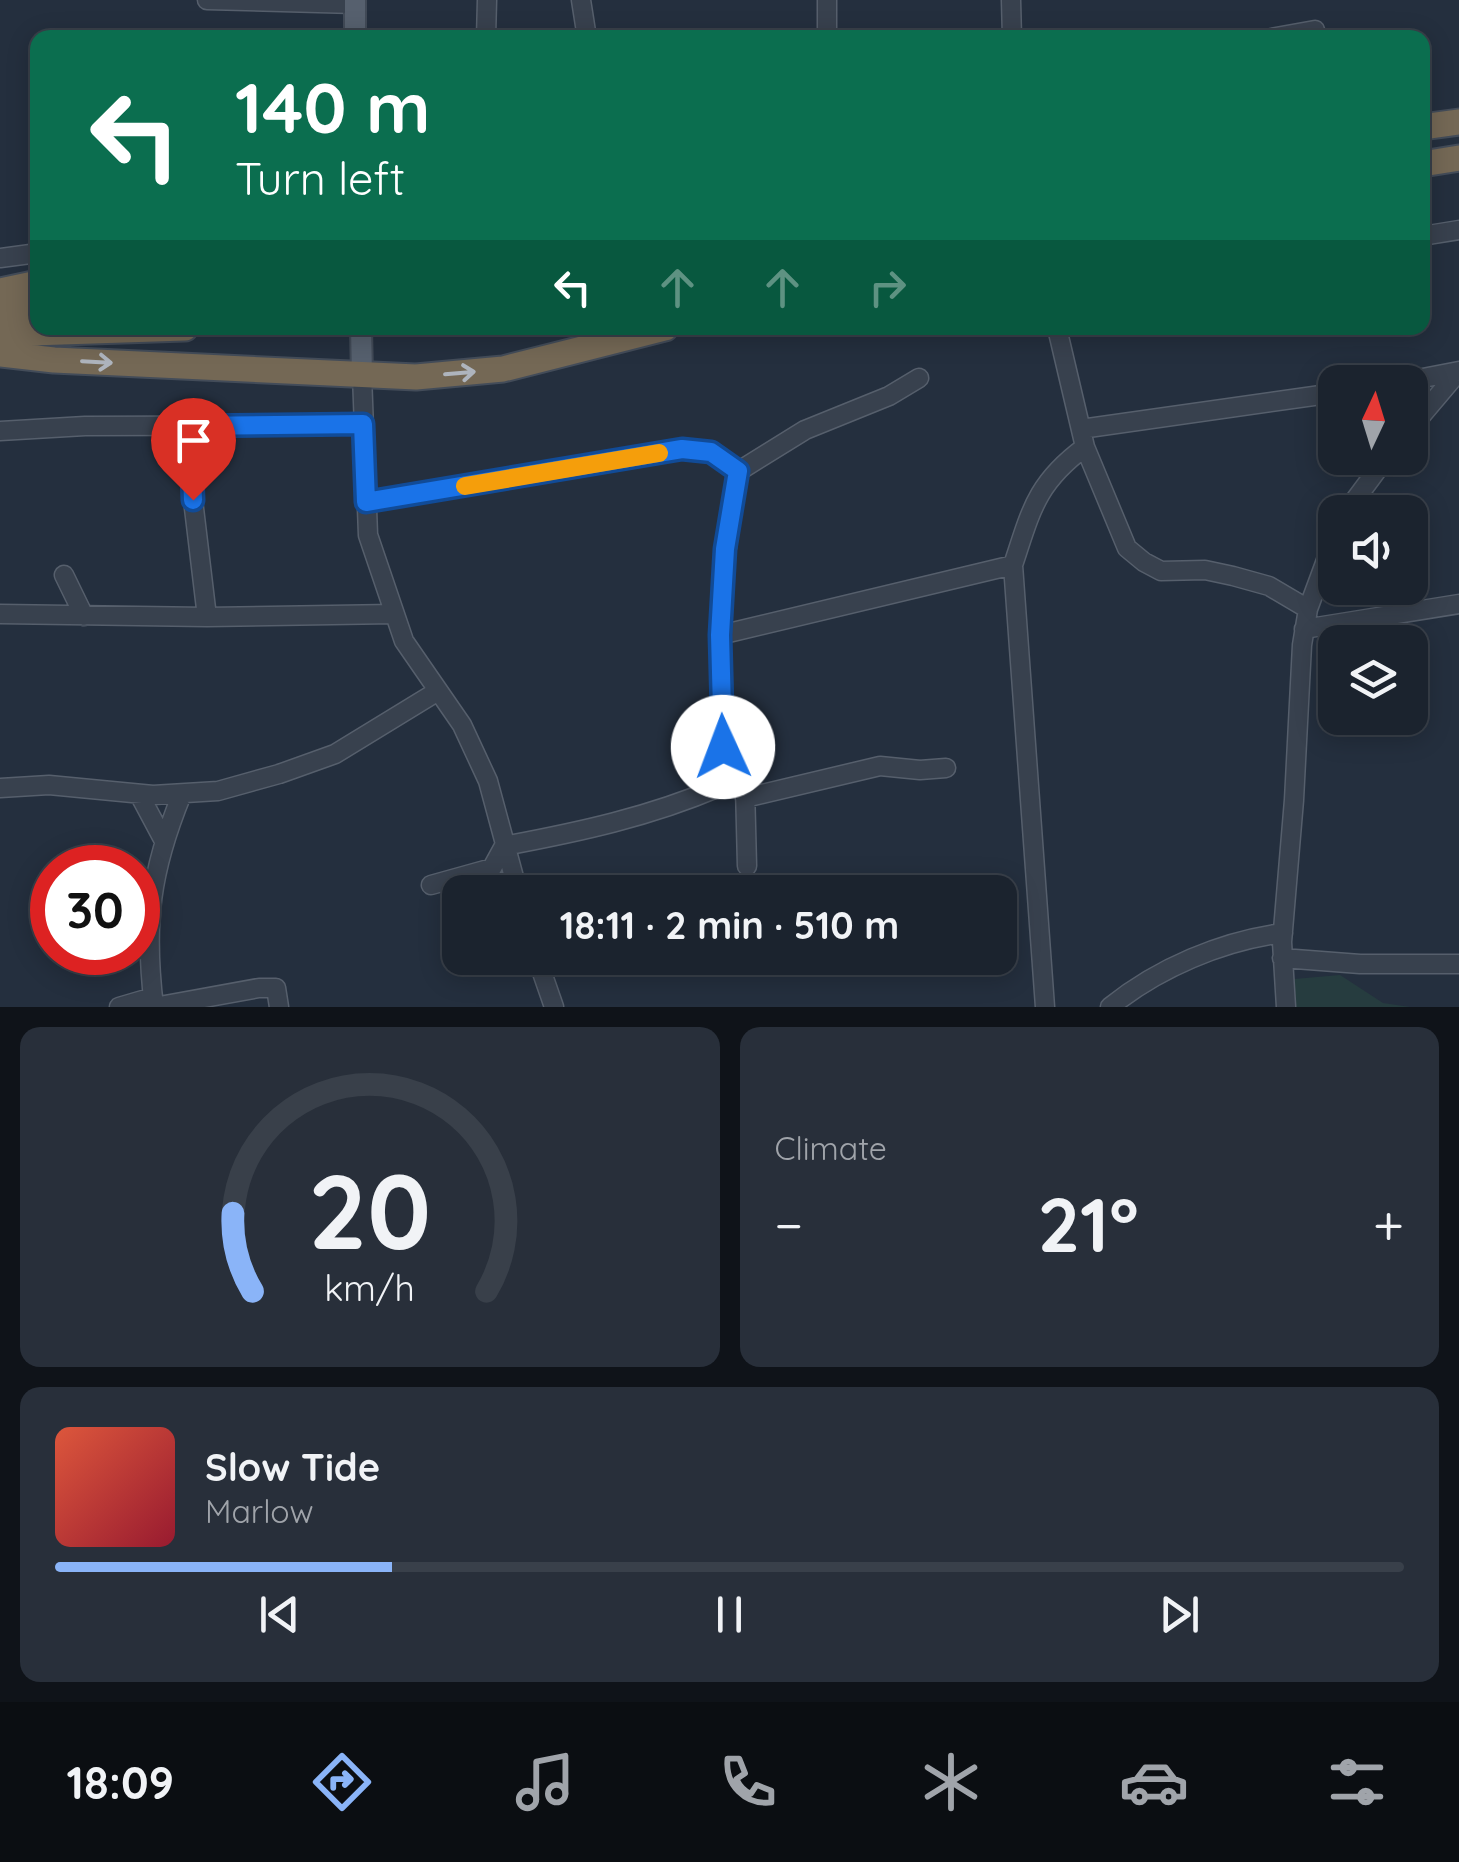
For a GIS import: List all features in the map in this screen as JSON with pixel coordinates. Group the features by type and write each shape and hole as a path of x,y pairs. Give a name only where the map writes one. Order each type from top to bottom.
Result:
{"highway":[{"path":"1430,126 1459,122"},
{"path":"1430,163 1459,158"},
{"path":"0,291 30,285"},
{"path":"0,310 30,308"},
{"path":"0,334 30,333"},
{"path":"0,354 54,360 416,377 503,369 637,335"}],"main road":[{"path":"355,2 355,30"},
{"path":"361,335 362,375"}],"street":[{"path":"207,0 355,2"},
{"path":"486,30 487,0"},
{"path":"581,0 586,30"},
{"path":"827,0 827,30"},
{"path":"1011,0 1012,30"},
{"path":"1430,235 1459,230"},
{"path":"0,258 30,253"},
{"path":"1059,335 1082,438 1127,548 1161,571 1205,570 1269,586 1308,609"},
{"path":"1428,377 1459,371"},
{"path":"1428,408 1459,371"},
{"path":"362,375 368,535 404,641 462,725 488,781 514,875"},
{"path":"720,787 720,635 725,549 738,471 805,430 889,396 919,378"},
{"path":"1045,1007 1013,565 1036,497 1082,438 1318,395"},
{"path":"0,432 85,426 363,424"},
{"path":"190,426 193,500 207,617"},
{"path":"366,502 682,449 711,452 738,471"},
{"path":"720,635 1013,565"},
{"path":"64,575 84,616"},
{"path":"1286,1007 1283,933 1304,629 1318,582"},
{"path":"1304,629 1459,604"},
{"path":"0,614 394,614"},
{"path":"0,788 49,785 139,794 218,791 335,754 438,690"},
{"path":"746,798 880,766 946,768"},
{"path":"431,885 492,868 506,846 603,828 672,807 720,787 745,786 747,866"},
{"path":"139,794 163,839"},
{"path":"154,1003 148,952 151,889 163,839 182,794"},
{"path":"1110,1007 1132,989 1206,953 1251,937 1283,933"},
{"path":"1282,958 1360,964 1459,964"},
{"path":"543,975 554,1007"},
{"path":"119,1007 259,988 276,988 280,1007"}],"green space":[{"path":"1340,975 1383,1003 1410,1007 1293,1007 1294,979"}],"slow traffic":[{"path":"465,486 659,453"}],"route":[{"path":"193,500 190,426 363,424 366,502 682,449 711,452 738,471 725,549 720,635 723,747"}]}
